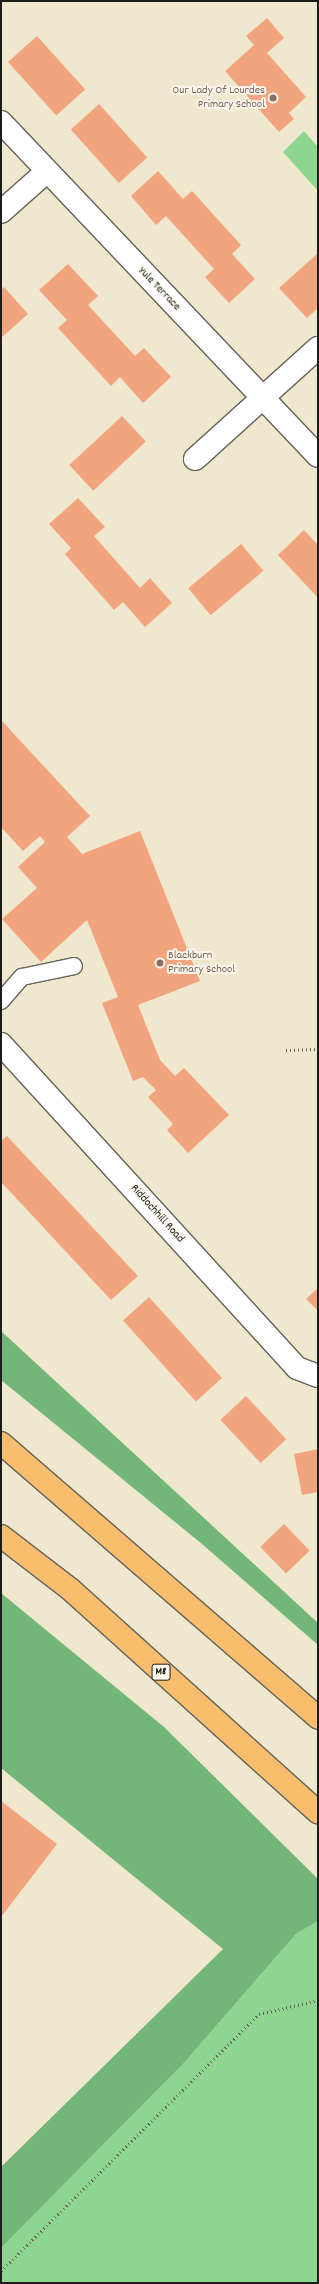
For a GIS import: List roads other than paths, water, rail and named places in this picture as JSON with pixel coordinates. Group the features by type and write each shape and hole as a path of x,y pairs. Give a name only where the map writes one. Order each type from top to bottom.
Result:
{"highway":[{"path":"1,1443 318,1718"},
{"name":"M8","path":"1,1536 70,1589 318,1812"}],"street":[{"name":"Yule Terrace","path":"1,122 46,172 263,396 318,456"},
{"path":"1,212 46,172"},
{"path":"195,460 263,396 318,348"},
{"name":"Riddochhill Road","path":"1,1044 297,1368 318,1376"}],"lane":[{"path":"1,1001 22,977 74,966"}],"place":[{"name":"Our Lady Of Lourdes Primary School","path":"273,98"},
{"name":"Blackburn Primary School","path":"160,963"}]}
